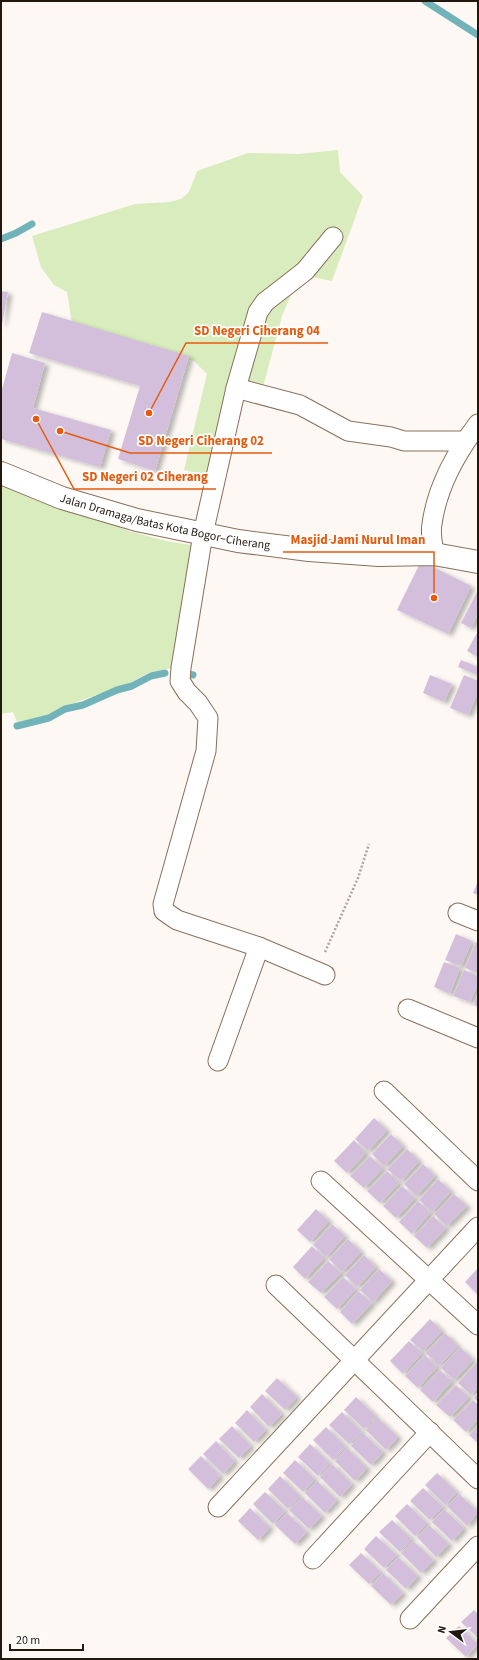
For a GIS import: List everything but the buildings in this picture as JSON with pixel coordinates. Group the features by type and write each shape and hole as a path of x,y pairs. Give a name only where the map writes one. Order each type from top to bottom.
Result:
{"street":[{"path":"320,973 259,947 177,920 164,911 163,904 206,751 208,718 180,681 203,534 236,388 258,312 265,302 305,271 333,237"},
{"path":"236,388 300,405 348,431 391,437 404,441 465,441"},
{"path":"434,554 431,525 440,488 465,441 478,424"},
{"name":"Jalan Dramaga/Batas Kota Bogor–Ciherang","path":"1,473 62,498 137,520 238,541 309,550 378,555 434,554 478,562"},
{"path":"458,912 478,921"},
{"path":"218,1061 259,947"},
{"path":"408,1009 478,1038"},
{"path":"384,1091 478,1181"},
{"path":"321,1181 478,1325"},
{"path":"218,1508 478,1226"},
{"path":"276,1285 478,1479"},
{"path":"313,1559 430,1432"},
{"path":"410,1619 478,1546"}],"path":[{"path":"320,973 358,878 369,844"}],"green space":[{"path":"338,150 340,172 363,196 332,281 312,277 300,284 291,295 282,316 259,402 244,397 224,479 184,470 207,374 194,361 73,330 67,292 54,285 41,267 32,236 135,204 169,202 181,199 189,192 197,171 248,153 298,154"},
{"path":"1,478 129,531 166,541 197,546 175,668 148,673 132,682 63,707 47,717 17,722 13,712 1,714"}],"waterway":[{"path":"425,1 478,35"},
{"path":"1,239 32,224"},
{"path":"17,726 49,718 65,709 83,705 117,690 132,686 151,676 165,673"},
{"path":"185,673 193,675"}],"place":[{"name":"SD Negeri Ciherang 04","path":"149,413"},
{"name":"SD Negeri 02 Ciherang","path":"36,419"},
{"name":"SD Negeri Ciherang 02","path":"60,431"},
{"name":"Masjid Jami Nurul Iman","path":"434,598"}]}
